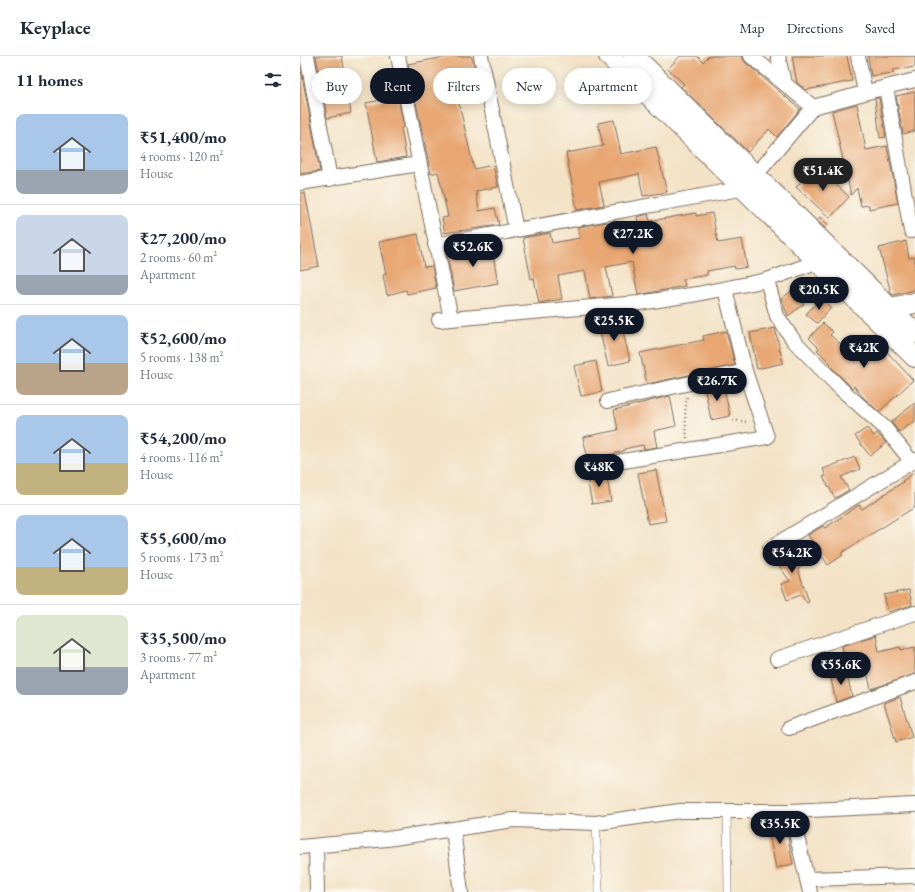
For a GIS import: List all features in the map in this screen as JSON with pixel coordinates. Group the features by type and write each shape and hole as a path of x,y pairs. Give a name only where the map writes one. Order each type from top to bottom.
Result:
{"main road":[{"path":"609,56 890,308 915,333"},
{"path":"635,56 819,261 915,358"},
{"path":"870,313 915,303"}],"street":[{"path":"307,56 330,179"},
{"path":"398,56 435,245 445,320 639,303 766,280 819,261"},
{"path":"481,56 516,230"},
{"path":"751,56 813,107"},
{"path":"778,56 784,83"},
{"path":"858,56 865,92"},
{"path":"435,245 750,183 813,107 915,80"},
{"path":"886,87 911,231"},
{"path":"300,184 419,164"},
{"path":"766,280 777,316 794,341 840,388 885,428 913,461 770,548"},
{"path":"592,466 767,437 745,371 724,288"},
{"path":"608,401 745,371"},
{"path":"777,659 915,614"},
{"path":"789,728 915,682"},
{"path":"300,847 387,840 513,820 596,823 680,811 791,811 915,805"},
{"path":"791,811 808,885 915,876"},
{"path":"453,829 461,892"},
{"path":"316,846 317,892"}],"lane":[{"path":"727,810 728,892"},
{"path":"596,823 599,892"}],"path":[{"path":"688,391 685,425 689,450"}],"building":[{"path":"316,56 342,56 344,68 318,68"},
{"path":"451,56 471,56 474,68 433,68 433,104 459,104 474,169 493,165 498,187 476,191 479,211 495,208 499,225 445,233 442,218 448,217 442,189 438,172 431,174 416,104 425,104 425,68 409,68 408,64"},
{"path":"680,56 697,56 703,62 709,56 741,56 746,63 800,109 777,137 769,129 748,152 681,87 684,84 668,69"},
{"path":"792,56 847,56 852,81 806,90 797,83"},
{"path":"868,56 915,56 915,67 893,70 893,73 871,76"},
{"path":"300,65 320,171 300,174"},
{"path":"915,92 915,131 903,134 896,96"},
{"path":"879,98 886,137 880,138 875,99"},
{"path":"366,103 399,104 404,127 401,128 406,157 377,162"},
{"path":"325,104 350,104 351,113 327,118"},
{"path":"857,104 866,150 887,146 898,203 869,209 869,205 861,206 857,188 851,195 832,111"},
{"path":"614,120 621,154 656,147 667,192 643,196 639,174 599,182 604,205 577,210 566,153 603,146 598,123"},
{"path":"816,165 849,197 830,218 796,187"},
{"path":"300,193 305,193 319,266 300,270"},
{"path":"696,213 696,216 712,213 718,243 742,239 747,267 735,269 734,266 707,271 707,275 683,279 685,286 638,295 632,262 606,267 612,296 590,299 585,271 558,276 562,299 539,303 534,278 531,279 523,238 550,233 552,243 580,238 578,227 607,222 609,228 638,223 637,217 648,214 650,221"},
{"path":"820,217 828,225 825,228 817,221"},
{"path":"418,234 424,267 432,266 436,288 407,294 406,290 387,295 383,275 386,274 379,242"},
{"path":"906,241 909,258 915,257 915,290 893,295 891,293 879,248"},
{"path":"491,243 498,283 454,291 447,254 476,248 475,246"},
{"path":"794,289 804,304 788,316 781,299"},
{"path":"821,298 831,308 817,323 806,314"},
{"path":"620,319 630,361 608,366 598,324"},
{"path":"823,323 833,332 830,335 856,357 875,339 913,380 879,412 854,386 852,388 830,366 831,364 817,350 819,348 809,338"},
{"path":"775,328 783,363 757,369 750,333"},
{"path":"726,331 735,365 647,384 640,353 704,340 703,336"},
{"path":"596,361 602,392 581,396 574,366"},
{"path":"723,384 730,416 711,420 705,389"},
{"path":"670,396 676,426 654,431 657,447 644,449 643,445 588,460 583,437 618,430 614,410"},
{"path":"915,403 915,421 899,432 891,422"},
{"path":"867,428 874,436 877,433 886,443 870,456 855,436"},
{"path":"855,457 860,469 841,477 849,490 835,498 823,477 826,476 823,469"},
{"path":"656,470 666,521 648,524 638,473"},
{"path":"606,472 611,501 592,504 587,478 591,477 590,474"},
{"path":"915,472 915,507 841,553 843,555 828,565 808,535 823,526 825,528 859,505 862,509 903,482 902,481"},
{"path":"792,546 805,564 798,569 809,602 807,603 801,595 787,600 781,584 790,581 774,559"},
{"path":"909,590 912,605 888,612 884,595"},
{"path":"876,635 879,652 900,647 901,650 915,647 915,674 871,689 864,659 846,663 842,646"},
{"path":"846,671 852,696 836,702 830,674"},
{"path":"900,697 912,737 896,742 884,703"},
{"path":"785,822 793,864 776,868 767,825"}]}
